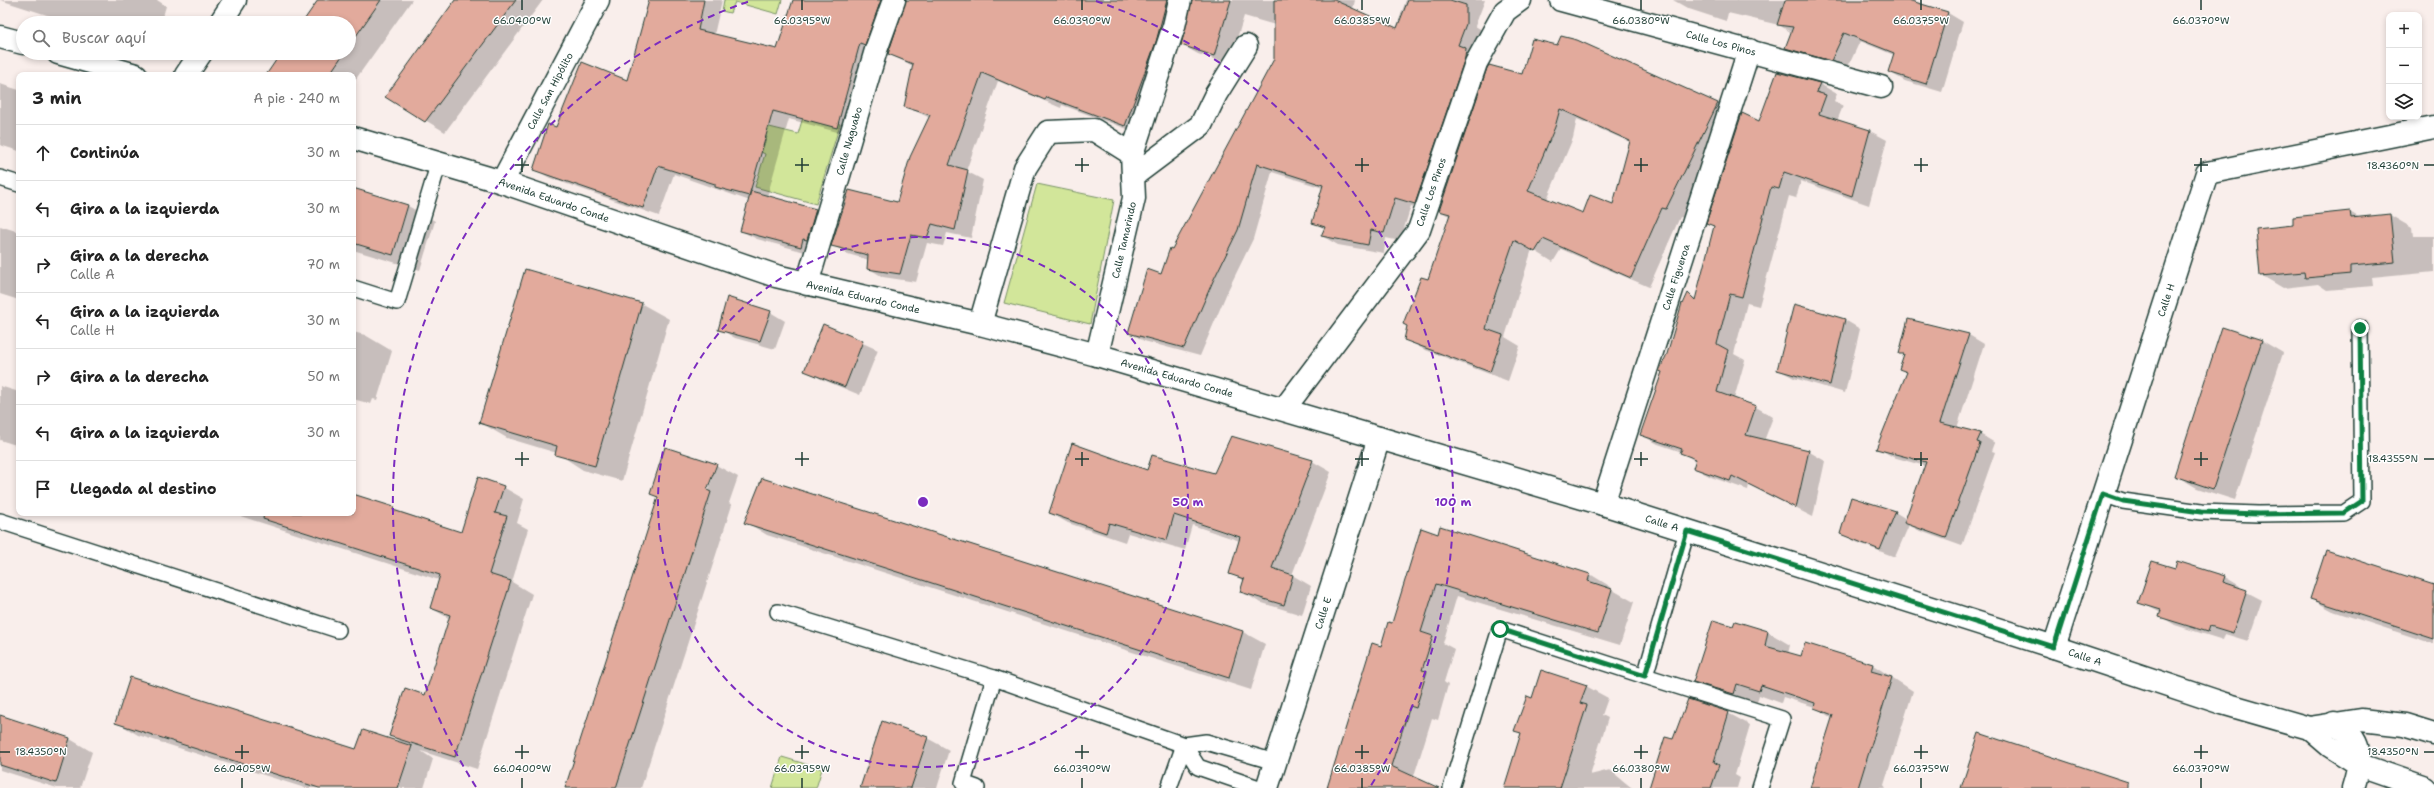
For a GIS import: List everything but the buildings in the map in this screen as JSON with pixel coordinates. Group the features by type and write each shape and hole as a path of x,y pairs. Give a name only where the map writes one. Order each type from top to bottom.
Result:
{"street":[{"path":"225,16 235,0"},
{"name":"Calle San Hipólito","path":"502,182 598,0"},
{"name":"Calle Naguabo","path":"807,284 874,57 894,0"},
{"path":"980,324 1025,168 1048,132 1094,130 1132,154 1174,26 1180,0"},
{"name":"Calle Los Pinos","path":"1284,409 1419,230 1476,63 1505,11 1520,0"},
{"name":"Calle Los Pinos","path":"1561,0 1881,87"},
{"path":"0,37 16,41"},
{"path":"1133,176 1201,125 1216,94 1246,46"},
{"name":"Calle Figueroa","path":"1603,504 1749,50"},
{"path":"83,60 125,72"},
{"path":"188,72 196,60"},
{"name":"Calle H","path":"2054,647 2207,173 2434,127"},
{"name":"Avenida Eduardo Conde","path":"356,139 439,162 502,182 776,276 980,324 1097,355 1380,438"},
{"name":"Calle Tamarindo","path":"1097,355 1134,198 1132,154"},
{"name":"Calle A","path":"1380,438 1603,504 2054,647 2222,703 2309,728 2330,746 2360,765 2372,771 2426,788"},
{"name":"Calle E","path":"1267,788 1380,438"},
{"name":"Calle A","path":"2309,728 2361,720 2405,725 2434,734"},
{"path":"2334,723 2347,730 2358,748 2360,765 2353,788"}],"lane":[{"path":"356,289 397,302 439,162"},
{"path":"0,178 16,183"},
{"path":"2103,494 2123,501 2201,512 2258,514 2344,513 2362,501 2360,328"},
{"path":"0,521 338,630"},
{"path":"1645,676 1687,531"},
{"path":"778,612 994,678 1184,745 1206,742 1275,762"},
{"path":"1450,788 1500,629 1782,719 1760,788"},
{"path":"977,788 963,784 994,678"},
{"path":"1169,788 1184,745"},
{"path":"1184,745 1198,767 1259,788"}],"green space":[{"path":"724,0 782,0 778,14 735,2 730,13 722,11"},
{"path":"700,110 798,134 804,114 840,124 816,204 755,187 765,154 761,152 767,137 732,127"},
{"path":"1037,184 1114,200 1090,324 1004,303"},
{"path":"782,757 822,769 816,788 772,788"}],"route":[{"path":"1500,629 1645,676 1687,531 2054,647 2103,494 2123,501 2201,512 2258,514 2344,513 2362,501 2360,328"}]}
